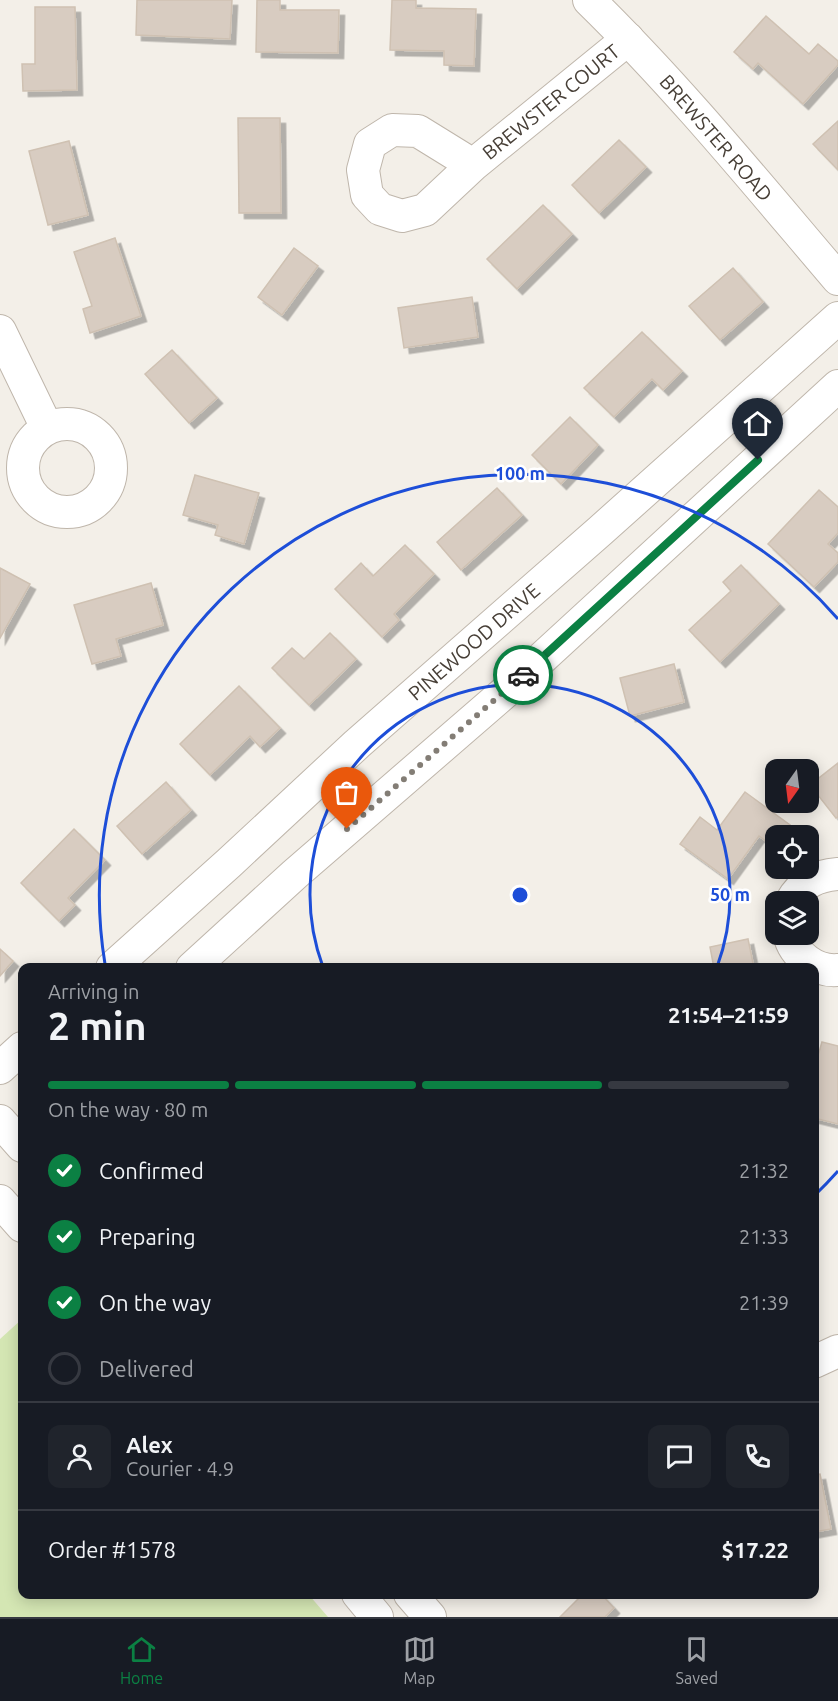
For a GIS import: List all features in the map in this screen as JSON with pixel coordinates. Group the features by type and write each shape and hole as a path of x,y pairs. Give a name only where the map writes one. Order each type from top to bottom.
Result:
{"street":[{"name":"BREWSTER ROAD","path":"589,0 628,39 753,179 838,279"},
{"name":"BREWSTER COURT","path":"473,165 628,39"},
{"name":"PINEWOOD DRIVE","path":"118,963 357,744 838,318"},
{"path":"0,331 47,428"},
{"path":"197,963 295,874 504,693 838,386"},
{"path":"799,891 812,879 838,874"},
{"path":"794,945 796,951 812,963"},
{"path":"819,967 838,970"},
{"path":"0,1068 18,1052"},
{"path":"0,1201 18,1221"},
{"path":"819,1360 838,1351"},
{"path":"362,1599 377,1617"},
{"path":"414,1599 430,1617"}],"green space":[{"path":"18,1323 18,1599 312,1599 328,1617 0,1617 0,1339"}],"building":[{"path":"137,0 232,0 230,39 136,35"},
{"path":"257,0 280,0 280,10 339,10 338,53 256,52"},
{"path":"392,0 416,0 416,8 476,9 474,66 444,65 444,51 390,50"},
{"path":"35,7 75,7 77,90 23,91 22,64 35,64"},
{"path":"766,16 809,54 818,44 838,61 838,65 803,104 758,63 753,69 734,52"},
{"path":"238,118 280,118 281,213 239,213"},
{"path":"838,121 838,170 813,144"},
{"path":"619,140 646,167 599,213 572,185"},
{"path":"69,141 88,215 48,225 29,151"},
{"path":"543,205 572,234 517,289 487,259"},
{"path":"115,238 141,316 90,333 83,309 92,306 74,252"},
{"path":"294,248 318,266 282,315 258,297"},
{"path":"733,268 763,302 720,340 689,306"},
{"path":"472,297 478,337 404,348 398,308"},
{"path":"642,332 682,371 663,390 652,379 614,417 584,388"},
{"path":"172,350 217,398 189,423 145,374"},
{"path":"570,417 598,445 561,484 532,455"},
{"path":"195,475 259,493 244,544 215,535 218,525 183,515"},
{"path":"497,488 522,515 461,570 437,542"},
{"path":"819,490 838,507 838,533 828,544 838,553 838,562 814,587 768,544"},
{"path":"405,545 434,574 394,614 399,620 382,637 335,589 361,563 373,576"},
{"path":"741,565 779,604 720,662 689,630 731,591 723,582"},
{"path":"0,568 30,584 0,638"},
{"path":"151,583 163,625 116,639 121,656 92,664 74,605"},
{"path":"330,633 356,659 309,705 272,668 292,648 304,659"},
{"path":"674,664 684,702 630,716 620,678"},
{"path":"239,686 280,728 260,747 250,736 210,775 180,744"},
{"path":"838,763 838,817 836,818 819,796 819,778"},
{"path":"166,782 191,810 142,854 117,826"},
{"path":"745,792 765,807 765,813 774,813 790,825 765,825 765,840 759,836 728,879 680,844 700,817 717,830"},
{"path":"74,829 105,860 68,898 75,905 59,921 21,883"},
{"path":"748,939 753,963 713,963 710,947"},
{"path":"0,949 13,961 0,976"},
{"path":"822,1042 838,1046 838,1124 819,1119 819,1052"},
{"path":"819,1474 831,1529 819,1531"},
{"path":"578,1599 606,1599 614,1608 605,1617 560,1617"}],"way so far":[{"path":"347,829 523,675"}],"route":[{"path":"523,675 758,460"}]}
